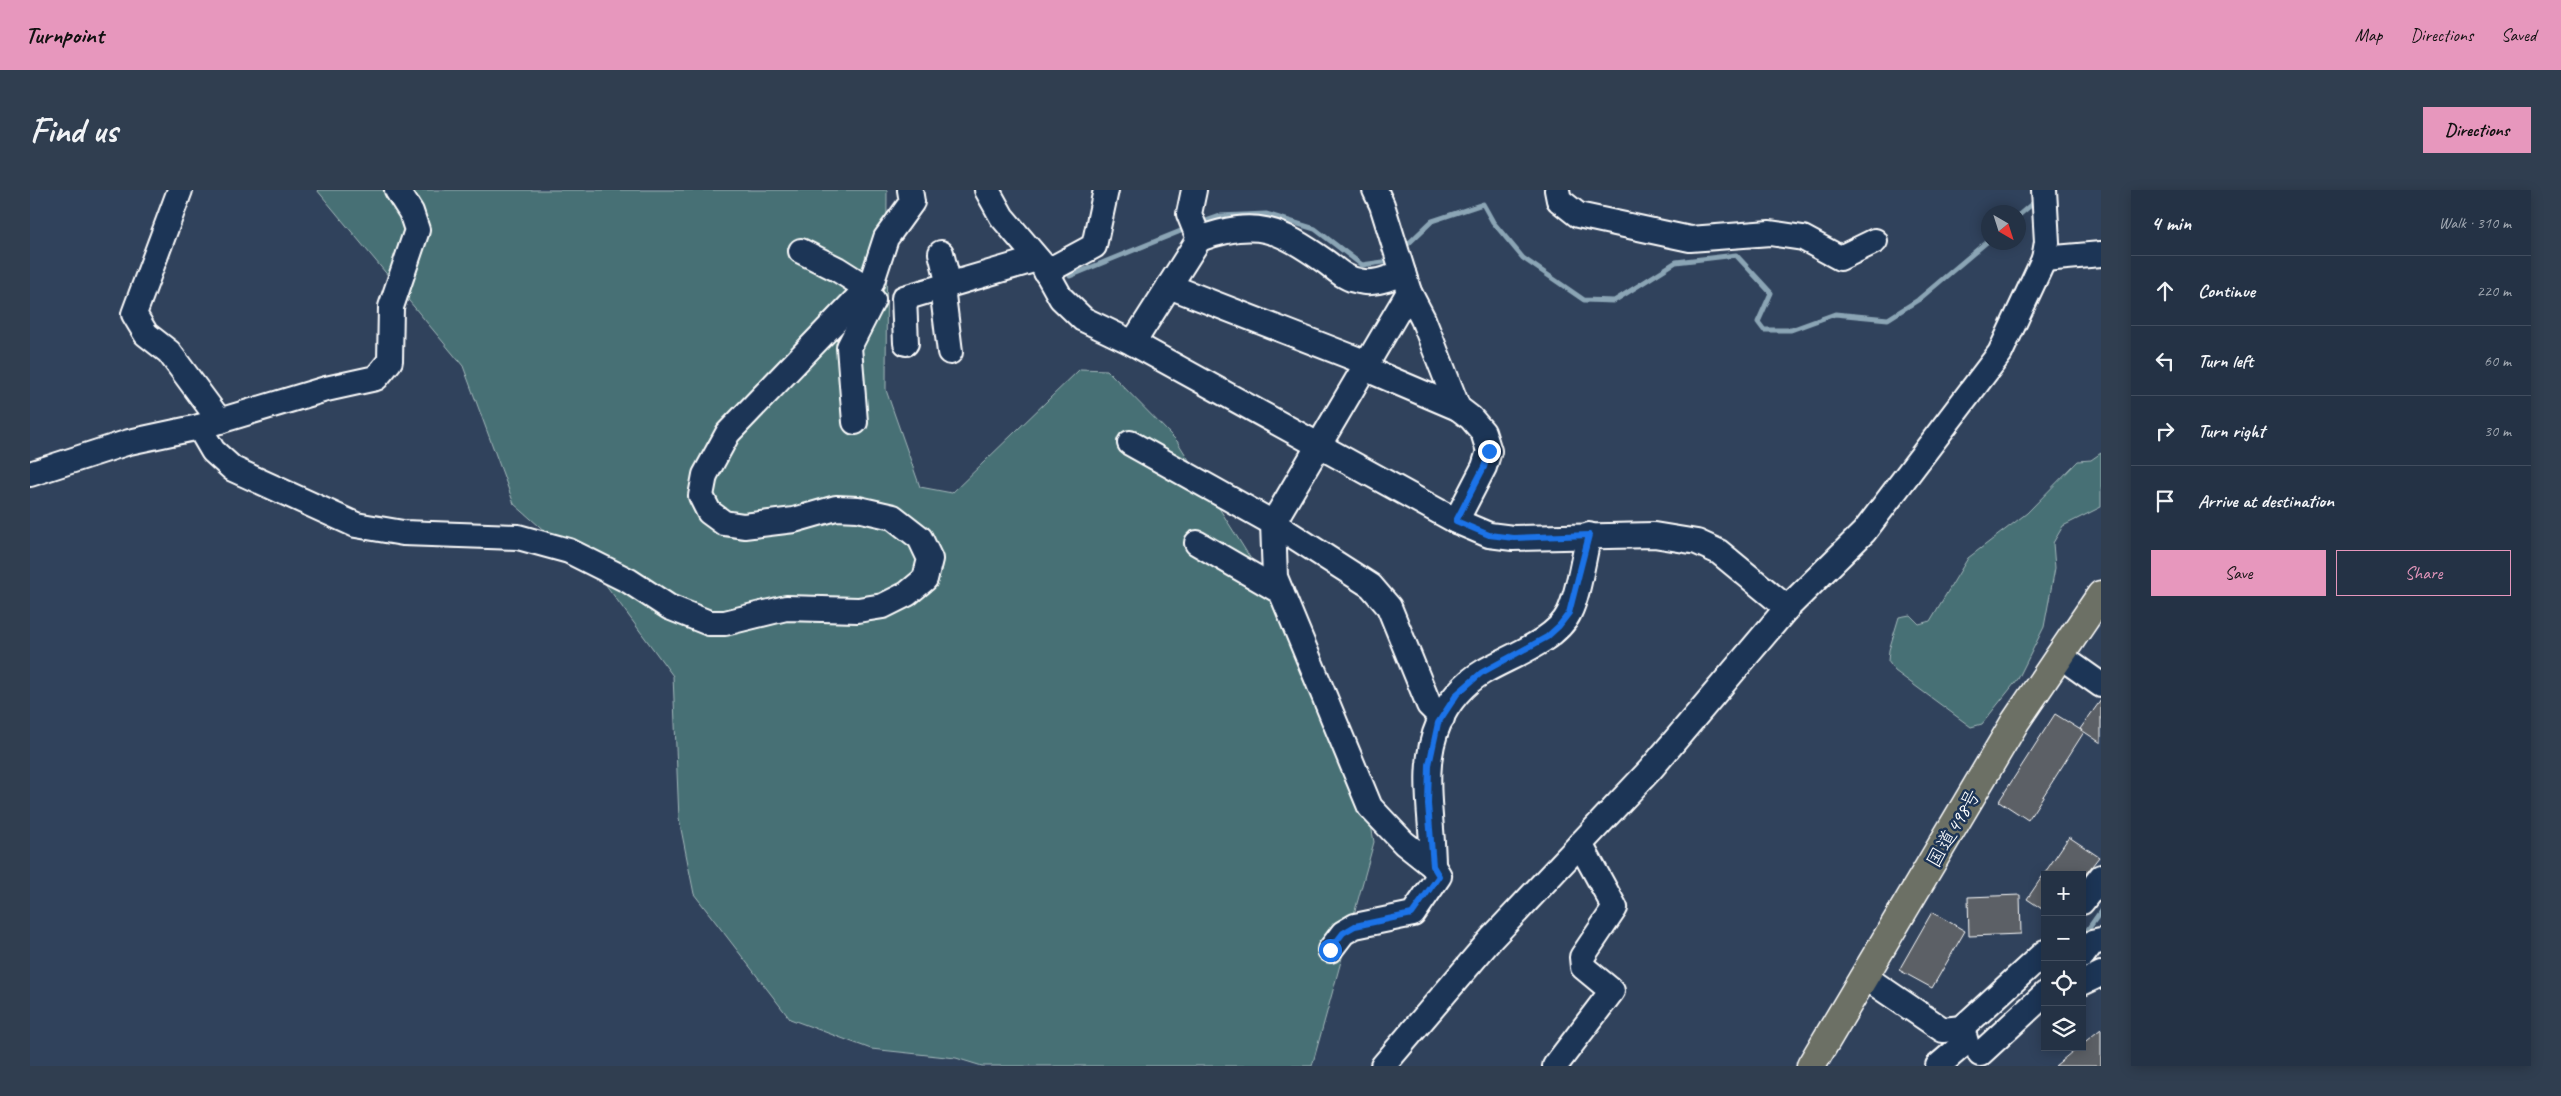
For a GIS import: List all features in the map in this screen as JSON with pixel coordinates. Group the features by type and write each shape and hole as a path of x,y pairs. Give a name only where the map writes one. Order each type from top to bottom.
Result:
{"highway":[{"name":"国道498号","path":"1811,1066 2014,722 2101,595"}],"street":[{"path":"180,190 134,314 146,334 170,352 209,424 213,451 233,469 356,525 403,533 518,538 569,551 629,581 669,607 709,623 725,624 786,608 858,610 883,606 907,594 925,579 930,559 920,538 892,517 858,509 836,508 794,520 744,526 724,523 709,512 701,496 705,475 728,433 870,291"},
{"path":"30,474 129,442 209,424 326,389 376,378 390,361 391,307 417,230 411,212 397,190"},
{"path":"987,190 1002,217 1042,266 1061,298 1083,319 1133,343 1456,521 1489,535 1514,538 1654,535 1698,542 1719,552 1787,608"},
{"path":"906,343 904,298 946,286 1042,266 1094,246 1106,190"},
{"path":"1133,343 1169,286 1195,230 1194,190"},
{"path":"1375,190 1382,205 1406,282 1423,319 1458,408"},
{"path":"1557,190 1559,200 1578,215 1690,239 1770,233 1803,238 1840,258 1875,241"},
{"path":"1383,1066 1491,939 1650,770 1787,608 1864,532 2000,353 2044,259 2047,242 2044,190"},
{"path":"855,422 849,347 870,291 886,238 912,202 907,193"},
{"path":"1195,230 1233,228 1270,230 1291,239 1345,277 1360,282 1406,282"},
{"path":"801,251 836,269 870,291"},
{"path":"940,253 946,286 950,352"},
{"path":"2044,259 2101,254"},
{"path":"1330,950 1343,933 1355,926 1412,914 1439,876 1433,866 1404,843 1370,807 1275,577 1273,523 1366,366 1406,282"},
{"path":"1169,286 1366,366 1458,408 1471,418 1483,432 1489,451 1484,467 1456,521"},
{"path":"808,367 870,291"},
{"path":"1130,443 1273,523 1371,586 1389,607 1429,704 1442,718"},
{"path":"1433,866 1428,804 1429,765 1438,723 1457,694 1481,673 1547,637 1559,626 1569,613 1589,535"},
{"path":"1197,543 1282,592"},
{"path":"2060,656 2101,685"},
{"path":"1564,1063 1612,991 1584,967 1582,957 1615,908 1580,844"},
{"path":"2086,897 2101,876"},
{"path":"2086,951 2092,943 2101,941"},
{"path":"1978,1051 2041,958"},
{"path":"2086,981 2101,974"},
{"path":"1865,977 1943,1030 1978,1051"},
{"path":"1978,1051 2041,997"},
{"path":"1938,1066 1978,1051 2041,1018"}],"green space":[{"path":"317,190 887,190 886,390 920,487 952,493 1080,369 1107,370 1177,441 1271,591 1362,773 1374,842 1312,1066 982,1066 956,1058 871,1049 790,1019 694,894 679,819 673,676 606,585 514,504 463,366"},
{"path":"2101,453 2101,507 2063,526 2053,543 2055,568 2044,627 2018,679 1982,724 1971,727 1895,671 1888,661 1889,650 1899,617 1910,615 1919,624 1930,621 1968,558 2027,513 2078,461 2091,460"}],"building":[{"path":"2101,700 2101,743 2080,729"},
{"path":"2055,714 2084,732 2028,820 1999,801"},
{"path":"2069,837 2099,857 2086,874 2086,871 2046,871"},
{"path":"2041,878 2041,908 2027,899"},
{"path":"2020,895 2021,934 1969,936 1968,897"},
{"path":"1932,912 1965,931 1932,988 1899,970"},
{"path":"2101,1029 2101,1066 2055,1066 2073,1051 2086,1051 2086,1041"}],"waterway":[{"path":"1407,245 1432,221 1483,204 1493,222 1523,258 1584,300 1614,301 1676,262 1736,255 1771,293 1758,322 1764,330 1791,330 1835,314 1888,319 1918,300 1981,247"},
{"path":"2026,209 2032,204"},
{"path":"1200,223 1220,216 1266,214 1315,229 1362,265 1390,261"},
{"path":"1070,276 1188,228"},
{"path":"2086,932 2101,911"}],"route":[{"path":"1330,950 1343,933 1355,926 1412,914 1439,876 1433,866 1433,842 1428,804 1429,765 1438,723 1457,694 1481,673 1547,637 1569,613 1589,535 1514,538 1489,535 1456,521 1484,467 1489,451"}]}
